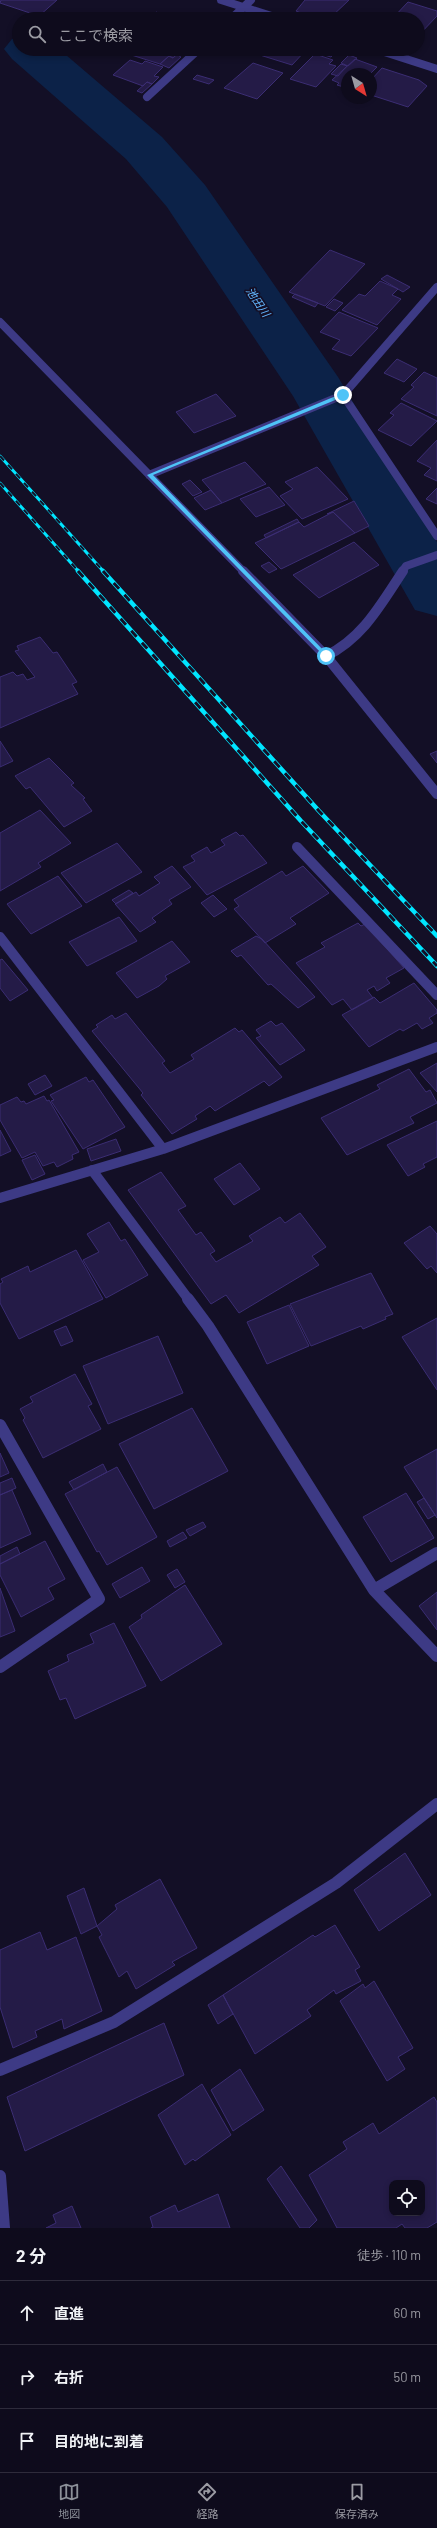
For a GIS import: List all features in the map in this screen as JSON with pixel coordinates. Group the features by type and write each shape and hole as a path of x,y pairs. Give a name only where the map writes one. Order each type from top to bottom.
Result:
{"street":[{"path":"221,0 259,12"},
{"path":"238,12 251,0"},
{"path":"147,97 191,56"},
{"path":"397,56 437,69"},
{"path":"149,475 343,395 437,287"},
{"path":"0,322 326,656 437,794"},
{"path":"343,395 437,536"},
{"path":"326,656 342,648 369,623 406,566 437,555"},
{"path":"297,847 437,995"},
{"path":"0,937 163,1149"},
{"path":"0,1198 163,1149 437,1047"},
{"path":"92,1170 208,1326 374,1590 437,1656"},
{"path":"0,1425 98,1599 0,1667"},
{"path":"374,1590 437,1553"},
{"path":"0,2070 114,2022 336,1883 437,1804"},
{"path":"0,2176 4,2228"}],"building":[{"path":"1,0 57,0 44,12 27,12 0,3"},
{"path":"305,0 349,0 336,12 296,11"},
{"path":"408,2 437,11 437,16 425,29 425,12 399,12"},
{"path":"135,56 169,56 160,64"},
{"path":"169,56 173,58 175,56 181,57 169,68 160,64"},
{"path":"263,56 300,56 292,65"},
{"path":"313,56 321,56 333,60 329,64 336,66 316,87 290,79"},
{"path":"348,56 357,58 348,66 341,63"},
{"path":"355,59 377,67 376,68 345,68"},
{"path":"130,60 142,64 145,61 163,67 154,76 159,77 152,84 147,82 143,86 113,75"},
{"path":"253,63 283,73 257,99 224,88"},
{"path":"341,64 347,66 345,68 341,68 341,73 338,76 331,74"},
{"path":"382,68 419,80 427,86 408,107 377,97 377,73"},
{"path":"341,72 341,86 337,85 339,83 332,80"},
{"path":"197,75 214,80 209,84 193,79"},
{"path":"147,82 152,84 142,93 137,91"},
{"path":"330,250 365,264 325,306 289,292"},
{"path":"387,275 410,287 403,292 381,279"},
{"path":"380,281 398,289 392,295 401,299 377,325 342,310 359,294 365,296"},
{"path":"295,294 318,303 315,307 292,297"},
{"path":"334,299 343,303 335,311 326,307"},
{"path":"339,312 378,328 351,356 332,349 340,340 320,332"},
{"path":"397,359 417,369 404,382 384,373"},
{"path":"424,372 437,378 437,416 401,399 414,387 411,385"},
{"path":"216,394 236,416 194,433 176,412"},
{"path":"401,403 437,421 411,446 378,430 394,415 390,413"},
{"path":"437,440 437,481 424,475 431,468 417,461"},
{"path":"245,462 266,484 222,503 202,480"},
{"path":"317,467 348,499 302,519 280,496 293,489 285,482"},
{"path":"190,480 202,492 193,496 182,484"},
{"path":"269,487 285,505 256,517 240,499"},
{"path":"437,488 437,504 426,499"},
{"path":"211,490 222,503 205,510 194,498"},
{"path":"354,501 369,526 355,533 333,512 327,514"},
{"path":"333,512 355,533 281,569 255,543 299,522 304,527"},
{"path":"297,519 299,522 266,538 264,535"},
{"path":"354,542 379,565 319,598 293,575"},
{"path":"269,562 277,569 269,573 261,566"},
{"path":"40,637 53,653 57,652 77,682 72,684 78,694 0,728 0,677 13,672 17,676 23,674 27,680 35,677 15,651 19,650 17,646"},
{"path":"0,741 13,761 0,767"},
{"path":"437,751 437,763 430,754"},
{"path":"49,758 74,783 71,785 85,798 83,799 92,811 64,827 30,787 26,789 15,776"},
{"path":"40,810 71,843 38,863 41,867 0,891 0,833"},
{"path":"236,832 240,836 243,835 267,863 207,895 183,867 195,861 191,856 207,847 211,853 225,845 221,840"},
{"path":"117,843 142,872 86,903 61,873"},
{"path":"172,866 191,887 169,900 172,904 152,918 156,922 140,932 115,904 136,892 139,896 160,883 154,877"},
{"path":"303,866 329,893 290,918 296,924 265,943 234,909 239,906 234,900 282,871 286,876"},
{"path":"58,876 82,906 31,934 7,904"},
{"path":"129,890 133,893 116,904 112,900"},
{"path":"213,895 227,909 214,917 201,903"},
{"path":"119,917 137,941 87,966 69,942"},
{"path":"358,923 361,926 365,924 404,968 386,978 390,983 377,991 374,986 367,990 373,998 352,1010 343,999 332,1005 296,963 325,947 321,943"},
{"path":"256,936 262,939 315,997 298,1008 271,984 268,985 241,955 237,957 231,951"},
{"path":"172,941 190,962 165,976 167,979 159,986 137,998 116,973"},
{"path":"2,959 28,990 10,1001 0,988 0,960"},
{"path":"414,983 437,1010 437,1013 429,1018 433,1023 422,1029 417,1023 403,1031 400,1029 369,1047 342,1015 374,997 380,1003"},
{"path":"126,1013 165,1061 162,1063 170,1073 194,1059 191,1055 235,1028 239,1032 242,1030 282,1077 269,1086 264,1081 215,1111 210,1106 195,1116 197,1119 172,1134 141,1095 143,1093 92,1031 98,1027 96,1025 112,1015 115,1019"},
{"path":"271,1021 276,1026 282,1023 305,1050 280,1065 256,1038 261,1036 256,1030"},
{"path":"437,1063 437,1092 420,1073"},
{"path":"409,1069 426,1092 430,1090 437,1103 410,1117 414,1123 347,1155 321,1118 380,1089 377,1085"},
{"path":"45,1075 52,1086 35,1095 28,1084"},
{"path":"86,1077 89,1082 93,1080 125,1127 83,1149 51,1101 54,1100 50,1095"},
{"path":"44,1096 47,1101 49,1100 79,1152 72,1155 73,1159 57,1167 54,1162 43,1166 35,1152 22,1158 0,1120 0,1105 17,1097 21,1102 24,1101 26,1104"},
{"path":"437,1121 437,1157 423,1164 425,1167 408,1176 387,1145"},
{"path":"0,1130 11,1151 0,1156"},
{"path":"116,1139 121,1151 91,1161 87,1149"},
{"path":"35,1155 45,1174 32,1180 22,1160"},
{"path":"240,1163 260,1189 234,1205 214,1179"},
{"path":"161,1172 186,1206 178,1210 196,1235 201,1232 215,1251 210,1254 216,1262 253,1241 249,1236 280,1217 285,1223 300,1213 326,1247 312,1256 319,1265 239,1313 226,1295 211,1304 128,1190"},
{"path":"109,1222 121,1241 125,1239 148,1275 106,1298 83,1260 99,1252 87,1234"},
{"path":"430,1226 437,1234 437,1273 431,1266 427,1269 404,1243"},
{"path":"76,1250 103,1299 19,1339 0,1303 0,1284 3,1282 1,1279 28,1266 30,1272"},
{"path":"371,1273 393,1314 385,1317 386,1319 363,1329 361,1326 311,1346 290,1304"},
{"path":"289,1305 309,1346 267,1364 247,1322"},
{"path":"437,1318 437,1390 402,1337"},
{"path":"66,1326 73,1341 61,1346 54,1331"},
{"path":"158,1336 183,1393 108,1424 83,1366"},
{"path":"75,1374 92,1404 88,1406 101,1429 43,1458 23,1420 25,1418 20,1409 33,1402 30,1397"},
{"path":"192,1408 228,1471 154,1509 119,1444"},
{"path":"437,1449 437,1518 404,1467"},
{"path":"0,1453 9,1473 0,1477"},
{"path":"103,1464 107,1472 74,1490 69,1482"},
{"path":"117,1467 157,1537 107,1565 99,1551 97,1552 65,1494"},
{"path":"12,1478 16,1488 0,1495 0,1483"},
{"path":"12,1490 31,1534 0,1548 0,1495"},
{"path":"406,1493 434,1538 391,1562 363,1517"},
{"path":"424,1498 435,1515 428,1519 417,1502"},
{"path":"203,1522 206,1527 190,1536 186,1530"},
{"path":"183,1532 187,1538 170,1547 167,1541"},
{"path":"45,1541 65,1579 48,1588 54,1599 21,1617 0,1575 0,1564"},
{"path":"17,1547 20,1554 0,1564 0,1556"},
{"path":"142,1567 150,1581 120,1598 112,1584"},
{"path":"177,1569 185,1582 175,1588 167,1575"},
{"path":"185,1585 222,1644 161,1681 129,1627 142,1618 141,1615"},
{"path":"0,1588 15,1631 0,1637"},
{"path":"437,1592 437,1630 419,1606"},
{"path":"114,1623 146,1686 75,1719 66,1698 60,1700 48,1671 69,1661 67,1655 94,1643 90,1634"},
{"path":"405,1853 431,1895 379,1931 354,1890"},
{"path":"160,1879 197,1948 172,1962 175,1965 136,1989 127,1971 119,1977 99,1937 102,1935 97,1926 117,1909 115,1905"},
{"path":"84,1888 97,1926 81,1934 67,1896"},
{"path":"335,1925 360,1967 355,1970 361,1981 336,1994 334,1990 307,2010 311,2016 255,2054 223,1995 313,1935 315,1937"},
{"path":"40,1932 47,1950 76,1937 102,2011 64,2029 62,2019 35,2031 37,2037 13,2048 0,2007 0,1950"},
{"path":"374,1981 413,2048 398,2057 405,2069 387,2081 340,2001 363,1984 365,1988"},
{"path":"223,1995 233,2014 218,2024 208,2005"},
{"path":"164,2023 184,2075 25,2151 7,2097"},
{"path":"240,2069 264,2110 233,2131 211,2090"},
{"path":"202,2084 231,2135 195,2161 193,2159 185,2165 158,2115"},
{"path":"434,2097 437,2102 437,2222 427,2228 405,2228 402,2224 396,2228 337,2228 309,2175 347,2149 343,2142 373,2123 379,2134"},
{"path":"281,2166 317,2220 309,2228 300,2228 267,2179"},
{"path":"218,2194 230,2228 151,2228 153,2227 150,2217 175,2205 178,2212"},
{"path":"72,2206 81,2228 46,2228 56,2223 53,2215"}],"waterway":[{"name":"池田川","path":"37,56 144,148 186,196 318,390 437,594"}],"railway":[{"path":"0,456 104,572"},
{"path":"0,483 79,572"},
{"path":"78,571 301,821 437,966"},
{"path":"103,571 319,811 437,936"}],"route":[{"path":"326,656 149,475 343,395"}]}
